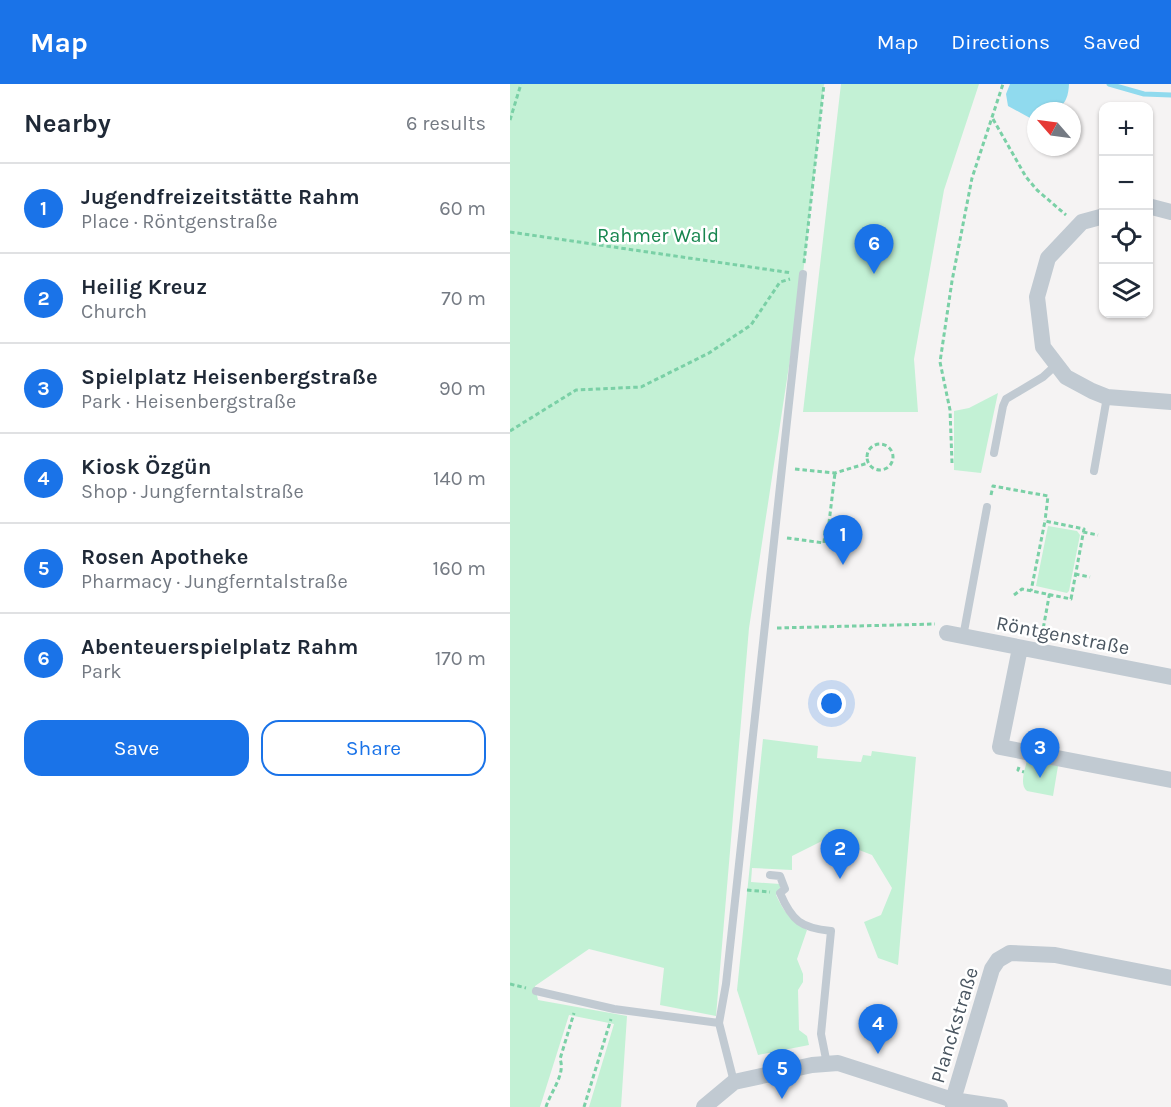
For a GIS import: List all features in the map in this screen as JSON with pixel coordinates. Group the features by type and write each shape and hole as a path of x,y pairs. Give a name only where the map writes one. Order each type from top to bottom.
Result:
{"street":[{"path":"1153,207 1171,212"},
{"path":"1099,217 1082,222 1048,258 1037,297 1043,347 1066,377 1092,391 1107,397 1171,402"},
{"name":"Röntgenstraße","path":"955,635 1171,676"},
{"path":"1020,648 1000,747 1171,780"},
{"name":"Planckstraße","path":"953,1103 992,969 998,960 1010,954 1055,955 1171,978"},
{"path":"704,1107 734,1082 812,1065 838,1063 953,1103 1000,1107"}],"lane":[{"path":"734,1082 718,1023 726,984 802,274"},
{"path":"994,453 1006,399 1043,377 1056,365"},
{"path":"1094,471 1107,397"},
{"path":"955,635 987,507"},
{"path":"770,875 780,876 785,889 780,893 787,909 798,922 812,929 831,931 821,1034 827,1064"},
{"path":"536,991 614,1008 718,1023"}],"path":[{"path":"510,120 521,84"},
{"path":"802,274 824,84"},
{"path":"952,463 950,410 940,362 952,281 972,178 1003,84"},
{"path":"992,117 1000,135 1026,177 1037,190 1078,226"},
{"path":"510,231 776,272 802,274"},
{"path":"510,431 576,390 640,387 709,352 751,325 780,282 802,274"},
{"path":"876,445 885,445 892,451 892,464 886,469 878,471 868,463 869,450 876,445"},
{"path":"781,467 835,473 868,463"},
{"path":"773,537 824,543 825,531 828,531 835,473"},
{"path":"992,491 993,486 1048,496 1031,591"},
{"path":"1014,595 1022,589 1050,592 1071,598 1084,529 1063,527 1044,521"},
{"path":"1083,532 1098,535"},
{"path":"1076,574 1090,577"},
{"path":"1038,651 1050,592"},
{"path":"763,628 936,624 955,635"},
{"path":"736,889 780,893"},
{"path":"546,1107 550,1095 554,1092 562,1064 560,1059 578,1000"},
{"path":"584,1107 614,1008"}],"green space":[{"name":"Rahmer Wald","path":"510,84 824,84 803,274 749,628 716,1016 660,1005 664,968 589,949 535,986 538,1000 627,1016 621,1107 589,1107 614,1024 569,1015 540,1107 510,1107"},
{"path":"841,84 979,84 944,190 914,359 918,412 803,412"},
{"path":"998,393 981,473 954,470 954,411 969,408"},
{"path":"1048,526 1077,531 1080,535 1067,593 1036,586"},
{"path":"763,739 818,746 817,758 861,762 863,755 871,756 872,751 916,757 898,965 878,958 864,922 881,915 892,888 872,855 828,838 792,856 792,870 752,868 751,882 780,884 780,890 776,895 782,906 792,919 807,930 797,959 803,974 803,982 798,990 799,1030 807,1036 809,1045 758,1055 737,990"},
{"path":"1027,760 1058,766 1053,796 1027,791 1023,785 1023,777"}],"water":[{"path":"1010,84 1069,84 1064,102 1027,102 1027,116 1008,106 1006,94"}],"waterway":[{"path":"1109,84 1144,94 1171,95"}],"place":[{"name":"Abenteuerspielplatz Rahm","path":"874,274"},
{"name":"Jugendfreizeitstätte Rahm","path":"843,565"},
{"name":"Spielplatz Heisenbergstraße","path":"1040,778"},
{"name":"Heilig Kreuz","path":"840,879"},
{"name":"Kiosk Özgün","path":"878,1054"},
{"name":"Rosen Apotheke","path":"782,1099"}]}
